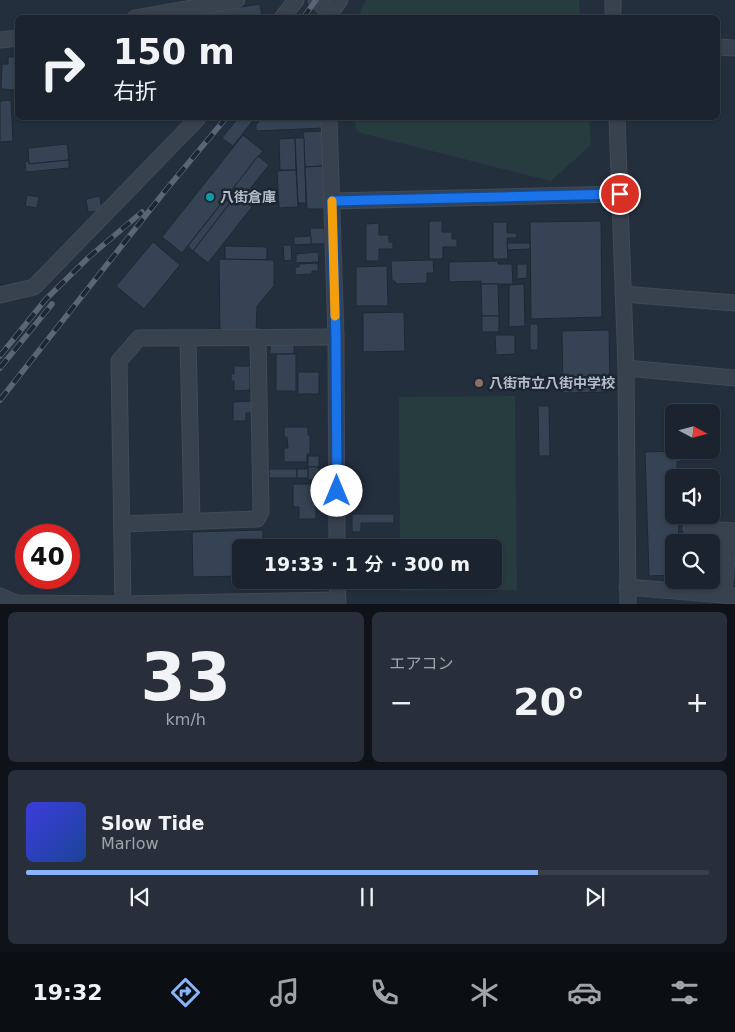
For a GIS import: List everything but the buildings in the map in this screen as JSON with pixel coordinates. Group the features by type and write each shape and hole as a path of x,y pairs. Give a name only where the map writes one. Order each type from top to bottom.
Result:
{"street":[{"path":"152,15 237,0"},
{"path":"284,15 296,0"},
{"path":"316,0 330,15 340,0"},
{"path":"613,0 613,15"},
{"path":"0,40 15,38"},
{"path":"720,47 735,48"},
{"path":"0,295 34,287 196,120"},
{"path":"328,120 336,337 337,539"},
{"path":"617,120 626,368 628,604"},
{"path":"332,201 620,194"},
{"path":"623,294 735,303"},
{"path":"123,604 119,361 139,338 336,337"},
{"path":"188,338 192,521"},
{"path":"122,524 249,521 257,519 261,512 258,338"},
{"path":"626,368 735,378"},
{"path":"627,587 729,596 732,531 691,528"},
{"path":"0,596 16,604 338,602 337,589"}],"green space":[{"path":"366,0 579,0 580,15 359,15"},
{"path":"354,120 589,120 591,145 551,181 357,132"},
{"path":"515,396 517,590 401,591 401,589 502,589 502,539 400,539 399,397"}],"railway":[{"path":"305,15 316,0"},
{"path":"0,400 165,191 224,120"},
{"path":"0,356 46,299 89,257 142,212"},
{"path":"0,368 52,304"}],"slow traffic":[{"path":"332,201 335,316"}],"place":[{"name":"八街倉庫","path":"210,197"},
{"name":"八街市立八街中学校","path":"479,383"}],"route":[{"path":"337,491 336,337 332,201 620,194"}]}
